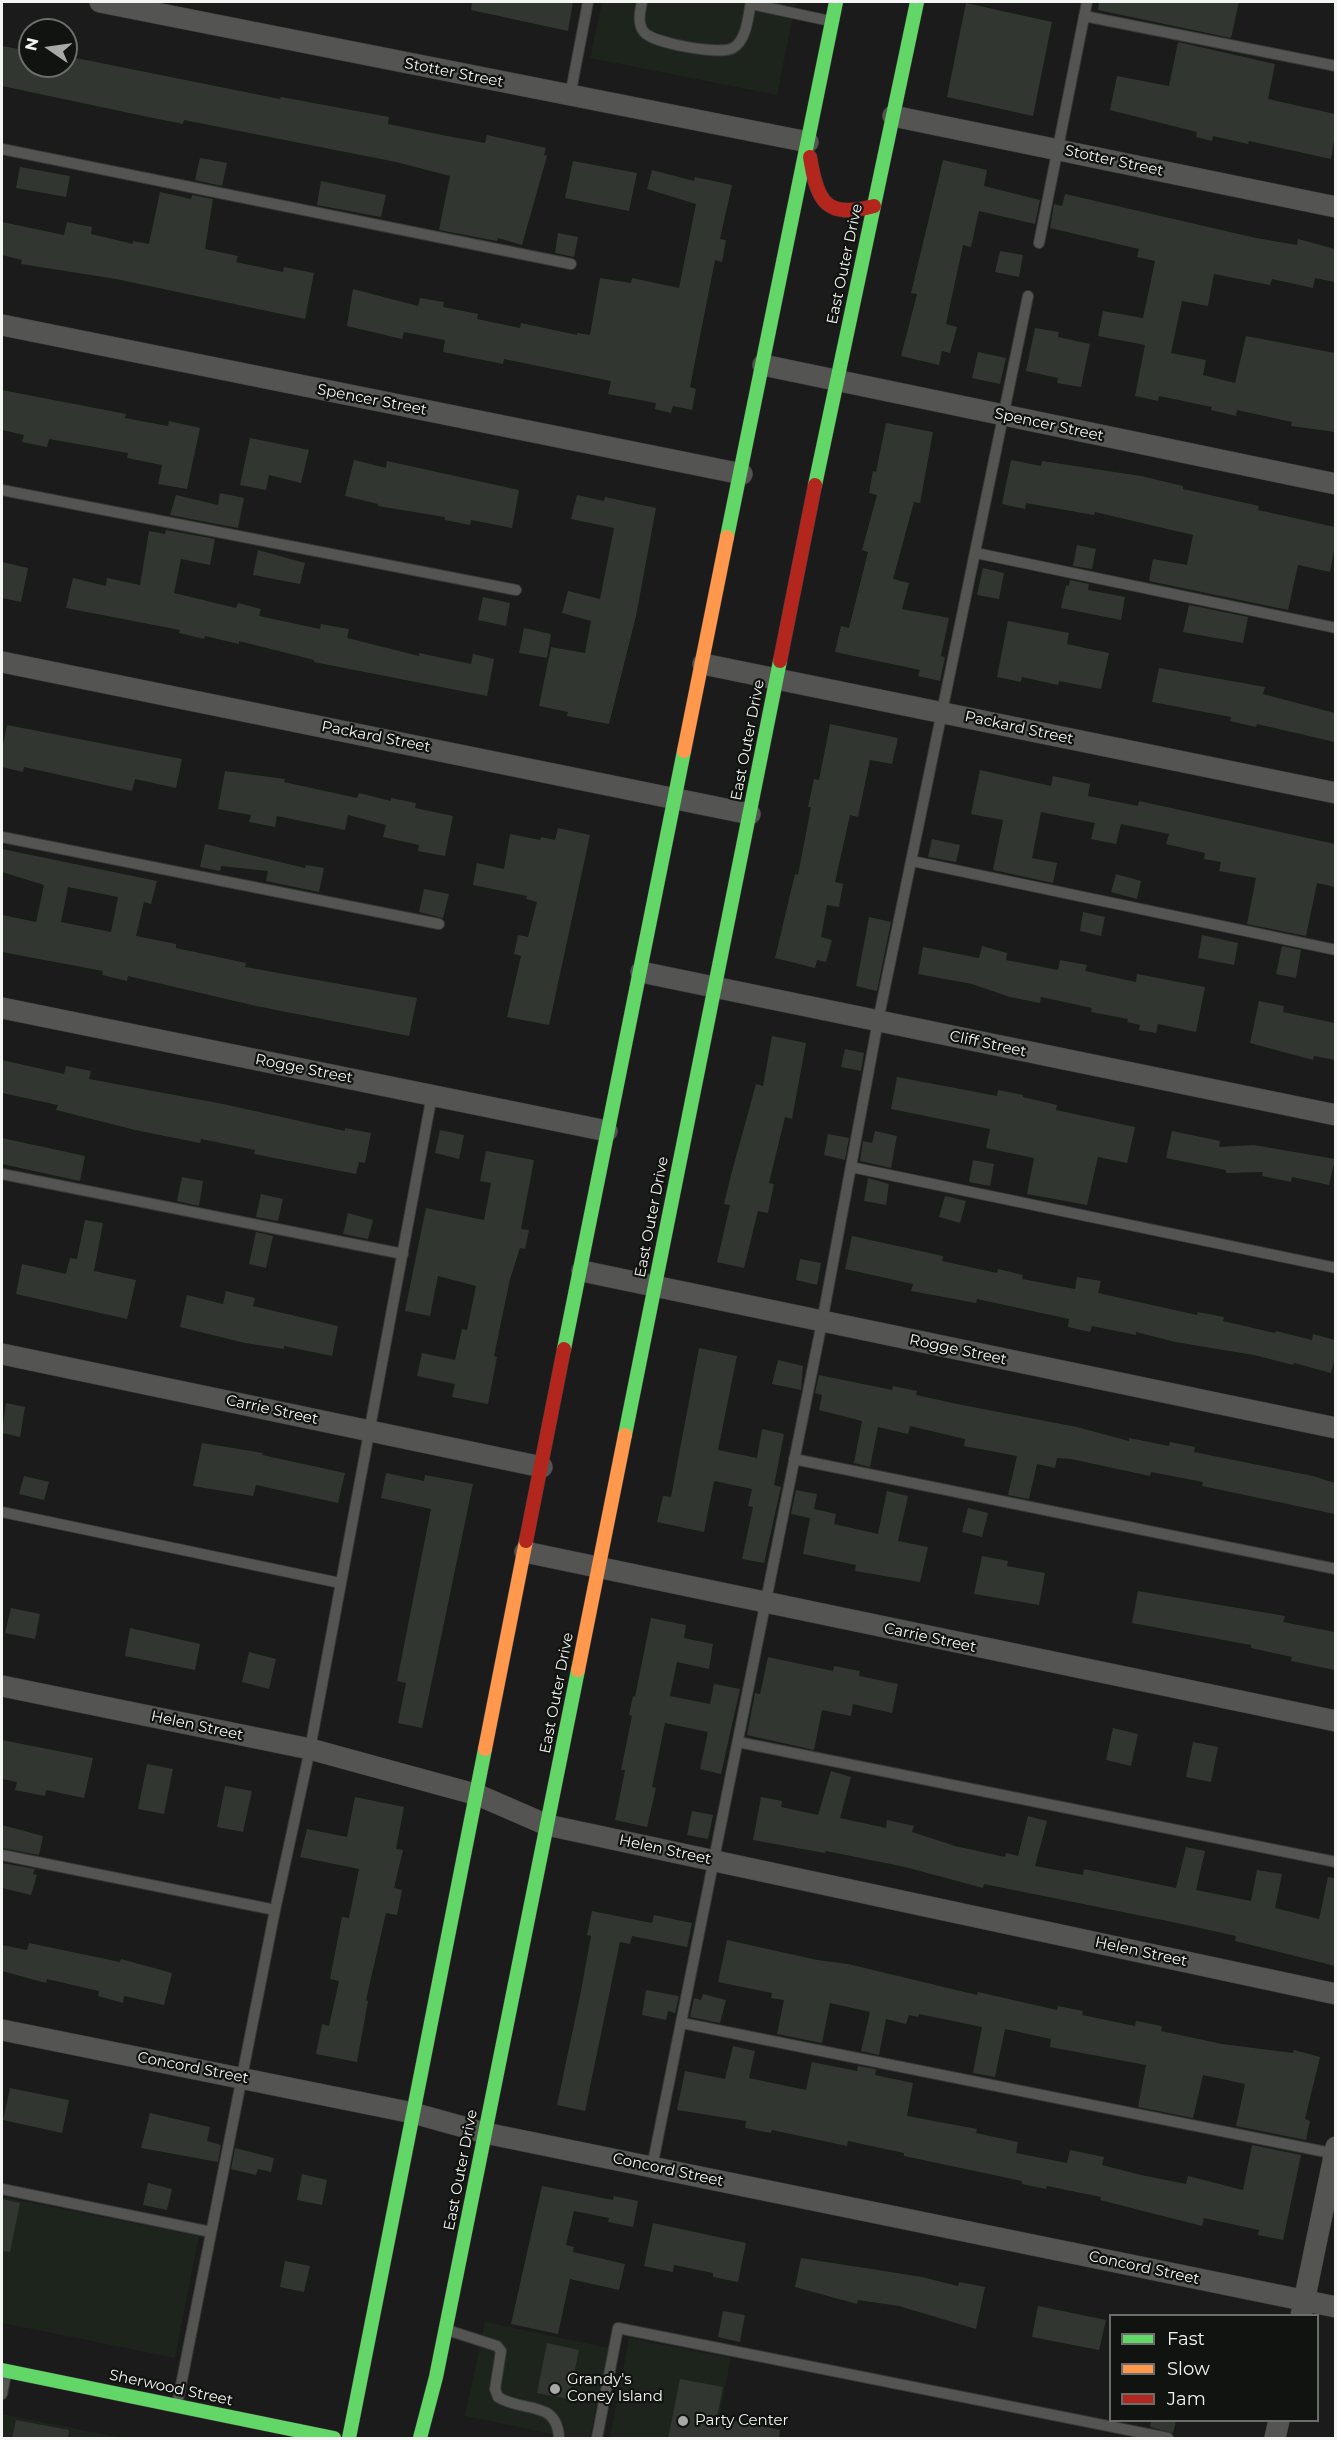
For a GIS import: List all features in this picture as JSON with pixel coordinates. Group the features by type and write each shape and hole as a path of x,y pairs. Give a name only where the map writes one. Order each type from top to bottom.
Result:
{"main road":[{"path":"350,2439 582,1271 607,1131 836,2"},
{"name":"East Outer Drive","path":"420,2439 485,2133 836,381 917,2"},
{"path":"808,142 814,189 826,206 837,213 852,213 874,206"},
{"name":"Sherwood Street","path":"4,2370 334,2439"}],"street":[{"name":"Stotter Street","path":"100,2 808,142"},
{"name":"Stotter Street","path":"893,116 1335,207"},
{"name":"Spencer Street","path":"2,325 741,474"},
{"name":"Spencer Street","path":"763,365 1335,484"},
{"name":"Packard Street","path":"2,662 750,814"},
{"name":"Packard Street","path":"703,664 1335,793"},
{"name":"Cliff Street","path":"641,972 1335,1115"},
{"name":"Rogge Street","path":"2,1008 607,1131"},
{"name":"Rogge Street","path":"582,1271 1335,1428"},
{"name":"Carrie Street","path":"2,1354 542,1467"},
{"name":"Carrie Street","path":"525,1552 765,1604 1335,1721"},
{"name":"Helen Street","path":"2,1686 310,1749 477,1795 547,1825 1335,1994"},
{"name":"Concord Street","path":"2,2030 413,2113 485,2133 1303,2308 1335,2307"},
{"path":"1303,2308 1335,2152"},
{"path":"1275,2439 1279,2422"}],"lane":[{"path":"570,96 588,2"},
{"path":"642,2 639,17 644,32 657,41 721,51 734,48 743,36 751,3 832,21"},
{"path":"1039,243 1084,16 1084,2"},
{"path":"1084,16 1335,66"},
{"path":"2,149 571,264"},
{"path":"652,2167 822,1322 878,1021 1028,296"},
{"path":"2,490 516,590"},
{"path":"976,553 1335,628"},
{"path":"2,837 439,924"},
{"path":"912,861 1335,950"},
{"path":"176,2406 275,1910 310,1749 432,1095"},
{"path":"851,1167 1335,1268"},
{"path":"2,1174 403,1254"},
{"path":"794,1460 1335,1569"},
{"path":"2,1512 340,1583"},
{"path":"738,1742 1335,1862"},
{"path":"2,1855 275,1910"},
{"path":"682,2023 1335,2152"},
{"path":"2,2189 211,2232"},
{"path":"597,2439 618,2328 1168,2439"},
{"path":"445,2329 497,2346 501,2351 495,2390 498,2397 549,2414 556,2421 559,2439"},
{"path":"2,2394 4,2370"}],"shaded area":[{"path":"602,2 796,2 777,95 590,58"},
{"path":"2,2197 199,2236 175,2358 2,2323"},
{"path":"485,2322 609,2348 590,2438 571,2438 465,2416"},
{"path":"629,2338 731,2358 715,2438 610,2438"},
{"path":"2,2414 123,2438 2,2438"}],"building":[{"path":"472,2 573,2 568,31 471,10"},
{"path":"1099,2 1239,2 1231,38 1098,10"},
{"path":"966,3 1052,22 1033,116 947,97"},
{"path":"1178,42 1275,64 1268,99 1335,114 1335,135 1331,159 1249,141 1248,144 1213,136 1212,141 1196,137 1197,132 1110,110 1117,76 1169,86"},
{"path":"2,46 18,49 18,78 78,78 78,58 280,99 281,97 389,117 388,124 442,135 485,143 487,135 546,148 544,155 547,156 522,245 498,238 497,241 439,230 450,176 396,162 184,120 183,124 2,86"},
{"path":"200,158 227,163 222,186 195,180"},
{"path":"943,160 987,170 984,186 1040,200 1035,224 979,211 971,247 963,245 946,324 957,327 950,353 942,351 939,365 901,356 917,294 911,293"},
{"path":"573,161 637,173 629,211 565,198"},
{"path":"20,167 70,176 66,197 16,188"},
{"path":"652,170 694,181 695,177 732,185 720,239 726,240 722,262 715,260 690,387 696,389 692,410 673,406 671,413 655,409 656,403 608,394 611,381 504,359 503,364 443,352 445,340 404,332 402,339 347,326 353,289 418,306 420,298 444,302 443,307 478,314 477,319 520,328 521,323 577,335 577,333 590,335 600,278 631,283 632,278 679,288 696,204 647,189"},
{"path":"321,181 386,195 381,217 317,205"},
{"path":"160,192 191,199 192,195 213,199 205,249 238,256 236,262 283,272 284,267 314,273 305,319 116,279 21,264 22,260 2,255 2,222 64,235 67,222 92,227 91,234 133,244 133,241 149,244"},
{"path":"1065,194 1256,238 1297,245 1298,239 1335,249 1335,282 1315,278 1313,288 1272,279 1270,285 1214,274 1208,306 1182,301 1171,353 1206,360 1203,375 1235,383 1246,336 1335,353 1335,432 1291,426 1292,422 1237,410 1236,416 1211,410 1212,407 1159,396 1158,401 1135,396 1145,345 1098,336 1103,311 1143,318 1155,261 1137,257 1139,249 1050,228 1054,204 1062,206"},
{"path":"558,233 578,237 574,257 555,253"},
{"path":"1000,251 1023,255 1019,277 995,272"},
{"path":"1035,328 1059,332 1058,337 1090,344 1081,387 1057,383 1058,378 1026,371"},
{"path":"978,352 1006,358 1000,384 972,378"},
{"path":"2,390 126,414 125,418 168,426 169,421 200,428 187,489 158,484 162,465 127,458 128,453 49,439 47,447 22,442 24,435 2,430"},
{"path":"886,423 933,432 920,503 914,502 893,579 909,583 902,609 949,618 941,656 945,657 940,681 918,676 920,670 835,652 841,626 849,628 868,552 862,550 877,495 869,493 873,471 876,472"},
{"path":"250,438 309,450 301,483 269,475 266,490 240,485"},
{"path":"354,460 386,468 387,461 519,490 512,528 471,520 470,525 445,520 445,517 378,506 378,504 345,496"},
{"path":"1011,460 1041,466 1042,461 1141,476 1183,486 1183,489 1259,506 1258,510 1335,527 1335,545 1330,572 1298,565 1288,610 1149,581 1153,559 1187,565 1193,535 1095,512 1094,515 1026,503 1025,509 1002,504"},
{"path":"220,493 244,498 238,528 170,515 176,495 218,505"},
{"path":"577,495 604,501 605,497 656,508 636,616 609,724 567,716 568,712 539,706 551,647 585,653 591,621 562,613 568,591 600,599 614,528 571,519"},
{"path":"166,530 215,539 210,565 181,559 174,593 236,608 238,603 261,609 259,616 320,629 321,624 349,629 347,638 419,656 419,653 471,664 473,654 494,659 487,696 314,662 314,660 239,641 239,644 205,636 204,639 179,633 180,630 66,608 73,578 106,586 107,578 140,585 149,531 165,534"},
{"path":"1077,545 1096,549 1092,569 1073,566"},
{"path":"258,550 305,563 300,584 253,575"},
{"path":"2,562 28,568 21,602 2,598"},
{"path":"983,568 1004,573 999,599 977,595"},
{"path":"1070,580 1089,584 1088,590 1125,597 1121,620 1061,608 1066,585 1069,586"},
{"path":"483,597 510,603 506,626 478,620"},
{"path":"1189,605 1248,617 1243,643 1183,632"},
{"path":"1008,621 1069,633 1067,644 1109,653 1101,689 1059,681 1058,685 1022,677 1021,682 997,677"},
{"path":"524,628 551,634 547,658 519,653"},
{"path":"1159,668 1265,687 1263,694 1335,713 1335,742 1257,724 1256,727 1230,721 1231,717 1152,702"},
{"path":"830,724 898,738 892,764 870,760 858,817 850,815 835,882 843,884 839,907 827,905 821,937 832,940 826,962 817,960 815,968 775,958 795,874 798,875 811,807 808,807 814,779 819,780"},
{"path":"7,725 182,759 176,788 135,779 132,791 24,767 23,772 2,767 2,749"},
{"path":"980,770 1051,786 1053,776 1090,784 1088,796 1138,806 1139,801 1335,844 1335,887 1317,883 1306,936 1247,924 1256,878 1219,871 1221,862 1204,859 1205,853 1166,844 1169,834 1121,824 1116,844 1091,839 1095,823 1041,812 1032,858 1057,863 1053,883 993,870 1003,820 971,814"},
{"path":"225,771 285,779 284,782 357,798 359,793 391,801 391,798 416,803 415,808 453,816 445,856 418,851 419,845 383,837 386,825 348,815 345,830 277,816 275,827 249,822 251,815 218,809"},
{"path":"558,828 590,835 549,1025 507,1017 521,956 514,954 518,935 528,937 537,902 526,899 527,896 473,885 477,863 504,869 510,834 540,840 541,837 555,840"},
{"path":"932,839 960,845 956,862 928,857"},
{"path":"205,844 305,868 306,865 324,868 319,892 266,881 268,871 221,866 220,871 200,867"},
{"path":"2,849 157,881 151,904 144,902 136,936 176,944 176,948 246,963 245,967 417,998 409,1036 256,1006 128,976 127,981 102,975 103,971 2,952 2,915 36,922 44,885 2,872","holes":["68,887 118,897 111,932 61,922"]},
{"path":"1116,874 1141,881 1137,899 1111,892"},
{"path":"424,889 449,894 443,918 419,912"},
{"path":"1083,912 1105,917 1101,936 1080,931"},
{"path":"869,917 891,922 877,991 856,986"},
{"path":"1202,935 1238,943 1234,965 1198,958"},
{"path":"982,946 1007,953 1006,960 1058,970 1060,960 1087,965 1085,971 1136,982 1137,974 1205,987 1196,1032 1158,1024 1156,1033 1139,1030 1140,1025 1127,1022 1128,1019 1091,1012 1092,1008 1041,997 1040,1003 1010,997 972,984 918,974 923,947 979,958"},
{"path":"1282,946 1301,950 1296,978 1276,974"},
{"path":"1259,1001 1284,1006 1283,1012 1335,1023 1335,1060 1314,1056 1313,1060 1250,1043"},
{"path":"772,1036 806,1043 792,1119 785,1117 769,1183 774,1184 768,1213 758,1211 744,1268 717,1262 730,1205 724,1204 756,1084 763,1086"},
{"path":"845,1049 864,1053 861,1071 841,1067"},
{"path":"2,1060 64,1074 66,1066 91,1071 89,1079 223,1104 345,1131 345,1128 371,1133 365,1163 359,1162 356,1174 254,1154 255,1150 201,1139 200,1143 135,1130 56,1110 58,1105 2,1093"},
{"path":"897,1077 997,1096 998,1090 1023,1095 1023,1097 1057,1105 1056,1110 1135,1127 1127,1163 1098,1157 1087,1205 1027,1194 1034,1158 986,1148 990,1129 891,1109"},
{"path":"440,1130 464,1135 459,1159 435,1153"},
{"path":"875,1131 897,1136 891,1168 860,1161 863,1141 872,1143"},
{"path":"1172,1131 1220,1141 1219,1147 1254,1145 1335,1159 1329,1185 1292,1177 1291,1182 1262,1176 1263,1172 1226,1173 1226,1170 1166,1158"},
{"path":"828,1134 849,1138 845,1160 824,1155"},
{"path":"2,1138 85,1156 80,1181 2,1164"},
{"path":"486,1151 534,1160 521,1229 529,1230 525,1249 520,1248 510,1279 494,1356 497,1357 488,1404 452,1397 455,1384 417,1376 422,1353 455,1360 462,1329 467,1330 476,1286 438,1276 430,1316 405,1311 426,1208 484,1220 491,1183 480,1181"},
{"path":"973,1160 994,1164 990,1186 969,1182"},
{"path":"182,1177 203,1181 199,1206 177,1201"},
{"path":"868,1178 889,1184 886,1205 864,1201"},
{"path":"261,1194 283,1199 278,1221 256,1217"},
{"path":"945,1196 966,1201 960,1223 939,1217"},
{"path":"348,1213 373,1220 368,1239 343,1234"},
{"path":"85,1220 103,1223 94,1271 136,1280 127,1319 16,1294 22,1264 66,1274 70,1258 77,1259"},
{"path":"256,1232 273,1236 266,1268 249,1264"},
{"path":"852,1236 943,1256 942,1261 997,1273 998,1269 1023,1275 1022,1279 1075,1289 1077,1277 1101,1281 1098,1293 1197,1315 1198,1312 1224,1317 1223,1321 1275,1333 1276,1331 1312,1340 1313,1334 1335,1340 1335,1357 1331,1373 1294,1363 1293,1365 1254,1355 1175,1342 1136,1332 1136,1335 1092,1326 1090,1332 1068,1327 1069,1319 977,1299 976,1303 911,1291 913,1284 845,1269"},
{"path":"800,1259 821,1263 817,1285 796,1280"},
{"path":"226,1291 255,1298 253,1306 338,1326 332,1356 284,1346 284,1349 245,1343 180,1327 187,1295 223,1304"},
{"path":"699,1348 737,1356 718,1450 757,1458 762,1429 784,1434 774,1485 781,1487 764,1563 742,1559 753,1507 748,1506 752,1489 714,1481 704,1532 657,1522 663,1496 671,1497"},
{"path":"778,1360 803,1366 801,1390 772,1384"},
{"path":"819,1375 892,1390 893,1386 917,1391 916,1395 1077,1427 1129,1441 1129,1438 1169,1446 1170,1442 1195,1447 1194,1452 1313,1476 1335,1483 1335,1514 1202,1486 1203,1482 1151,1472 1150,1476 1057,1458 1055,1468 1037,1464 1029,1499 1008,1495 1017,1456 964,1446 965,1439 910,1426 908,1434 878,1427 870,1467 854,1463 862,1421 819,1410 822,1395 815,1393"},
{"path":"6,1403 25,1407 20,1437 2,1433"},
{"path":"202,1443 263,1453 262,1455 345,1473 338,1503 256,1485 253,1496 193,1486"},
{"path":"386,1473 424,1481 425,1475 473,1484 422,1728 398,1723 406,1683 397,1681 431,1509 381,1498"},
{"path":"24,1476 49,1482 44,1500 19,1494"},
{"path":"796,1490 817,1494 814,1509 836,1514 834,1524 878,1534 887,1491 908,1496 898,1541 928,1547 920,1582 855,1571 856,1565 803,1554 810,1518 791,1514"},
{"path":"968,1508 988,1513 982,1537 962,1532"},
{"path":"982,1556 1008,1561 1007,1566 1045,1573 1039,1605 974,1594"},
{"path":"1138,1591 1285,1616 1283,1622 1335,1632 1335,1670 1291,1661 1292,1657 1251,1648 1251,1645 1132,1623"},
{"path":"11,1608 40,1614 35,1639 5,1633"},
{"path":"651,1618 686,1625 684,1638 713,1644 709,1669 677,1662 670,1696 710,1704 714,1684 740,1689 721,1774 700,1769 708,1732 665,1723 652,1787 656,1788 647,1827 615,1820 625,1770 621,1770 632,1716 629,1715 633,1696 635,1697"},
{"path":"130,1628 200,1644 195,1670 125,1656"},
{"path":"249,1652 276,1659 269,1689 242,1682"},
{"path":"768,1657 833,1671 834,1666 860,1671 859,1676 898,1684 892,1713 853,1704 851,1716 822,1710 814,1750 747,1735 755,1693 760,1694"},
{"path":"1113,1728 1138,1734 1131,1766 1106,1760"},
{"path":"2,1740 93,1758 84,1798 46,1790 45,1796 15,1790 17,1782 2,1779"},
{"path":"1193,1742 1218,1747 1211,1782 1186,1777"},
{"path":"147,1764 173,1769 164,1814 138,1809"},
{"path":"831,1771 851,1777 840,1818 886,1828 887,1820 914,1826 912,1832 955,1846 1005,1857 1006,1853 1018,1856 1028,1816 1047,1821 1035,1866 1083,1875 1084,1869 1176,1888 1186,1847 1205,1851 1196,1890 1251,1901 1257,1870 1282,1874 1275,1908 1319,1919 1328,1877 1335,1878 1335,1966 1235,1941 1236,1936 1182,1924 984,1884 983,1888 905,1867 826,1851 825,1853 753,1840 761,1797 782,1801 781,1807 818,1815"},
{"path":"225,1786 252,1791 243,1832 217,1827"},
{"path":"355,1797 404,1807 396,1849 403,1850 394,1888 402,1890 397,1915 386,1913 366,2000 368,2001 357,2062 316,2054 322,2024 329,2026 339,1981 330,1979 342,1917 349,1918 359,1869 300,1857 307,1829 347,1837"},
{"path":"692,1811 713,1815 708,1839 687,1835"},
{"path":"2,1825 43,1836 39,1855 2,1848"},
{"path":"2,1863 35,1869 33,1874 37,1875 31,1895 2,1888"},
{"path":"592,1911 652,1923 654,1915 692,1923 687,1947 632,1936 630,1944 620,1942 585,2111 557,2105 591,1936 587,1935"},
{"path":"727,1940 817,1960 848,1964 977,1995 978,1992 1057,2010 1058,2006 1083,2011 1082,2015 1135,2026 1136,2021 1162,2026 1161,2031 1222,2044 1293,2053 1294,2050 1320,2057 1305,2119 1310,2121 1306,2140 1236,2126 1245,2084 1203,2075 1193,2118 1138,2107 1146,2065 1050,2047 1051,2039 1005,2029 995,2077 973,2073 982,2027 919,2014 918,2017 909,2015 906,2024 886,2019 879,2055 861,2051 870,2012 830,2003 822,2043 777,2034 784,2000 771,1998 772,1993 718,1982"},
{"path":"29,1943 120,1962 121,1959 172,1973 164,2005 124,1996 123,2003 98,1996 99,1991 47,1979 46,1983 2,1971 2,1945 27,1950"},
{"path":"646,1990 679,1996 675,2013 668,2011 666,2020 642,2015"},
{"path":"703,1994 726,2000 720,2023 690,2017 694,1998 701,2000"},
{"path":"733,2046 755,2051 749,2078 806,2090 812,2062 857,2071 858,2066 876,2069 875,2075 913,2083 907,2116 977,2129 976,2133 1018,2142 1016,2153 1067,2163 1070,2150 1104,2157 1102,2165 1141,2175 1186,2184 1188,2176 1243,2190 1252,2145 1301,2155 1283,2240 1258,2235 1259,2230 1204,2218 1202,2226 1100,2200 1101,2197 1047,2186 1046,2189 1022,2184 1022,2181 904,2156 904,2153 848,2141 847,2146 772,2130 771,2133 745,2128 746,2121 677,2110 685,2071 725,2079"},
{"path":"10,2088 69,2100 62,2133 3,2120"},
{"path":"150,2113 210,2127 207,2141 221,2145 218,2162 141,2148"},
{"path":"235,2148 274,2158 271,2172 258,2169 256,2175 231,2169"},
{"path":"302,2174 327,2180 322,2205 297,2200"},
{"path":"148,2183 172,2189 167,2210 143,2205"},
{"path":"542,2186 613,2200 614,2196 638,2201 633,2227 608,2222 609,2218 574,2211 566,2245 574,2247 573,2252 625,2264 619,2290 570,2279 558,2334 511,2324"},
{"path":"2,2199 20,2203 10,2252 2,2251"},
{"path":"653,2223 746,2243 738,2282 713,2277 713,2273 674,2265 673,2272 644,2266"},
{"path":"801,2258 922,2277 958,2286 959,2282 985,2287 976,2329 899,2306 858,2300 857,2304 795,2287"},
{"path":"285,2261 310,2266 304,2292 280,2287"},
{"path":"1038,2306 1106,2320 1099,2350 1032,2337"},
{"path":"723,2311 745,2315 740,2342 718,2337"},
{"path":"547,2343 579,2350 569,2399 537,2393"},
{"path":"680,2379 723,2387 717,2417 780,2430 779,2439 668,2439"},
{"path":"16,2420 69,2430 68,2439 12,2439"},
{"path":"1151,2422 1176,2422 1173,2433 1150,2427"}],"traffic: fast":[{"path":"727,537 836,2"},
{"path":"815,485 917,2"},
{"path":"625,1435 780,661"},
{"path":"564,1349 684,751"},
{"path":"420,2438 436,2377 578,1670"},
{"path":"349,2438 485,1749"},
{"path":"2,2370 334,2438"}],"traffic: slow":[{"path":"684,751 727,537"},
{"path":"578,1670 625,1435"},
{"path":"485,1749 526,1541"}],"traffic: jam":[{"path":"810,157 816,185 827,203 845,210 874,206"},
{"path":"780,661 815,485"},
{"path":"526,1541 564,1349"}],"place":[{"name":"Grandy's Coney Island","path":"555,2389"},
{"name":"Party Center","path":"683,2421"}]}
